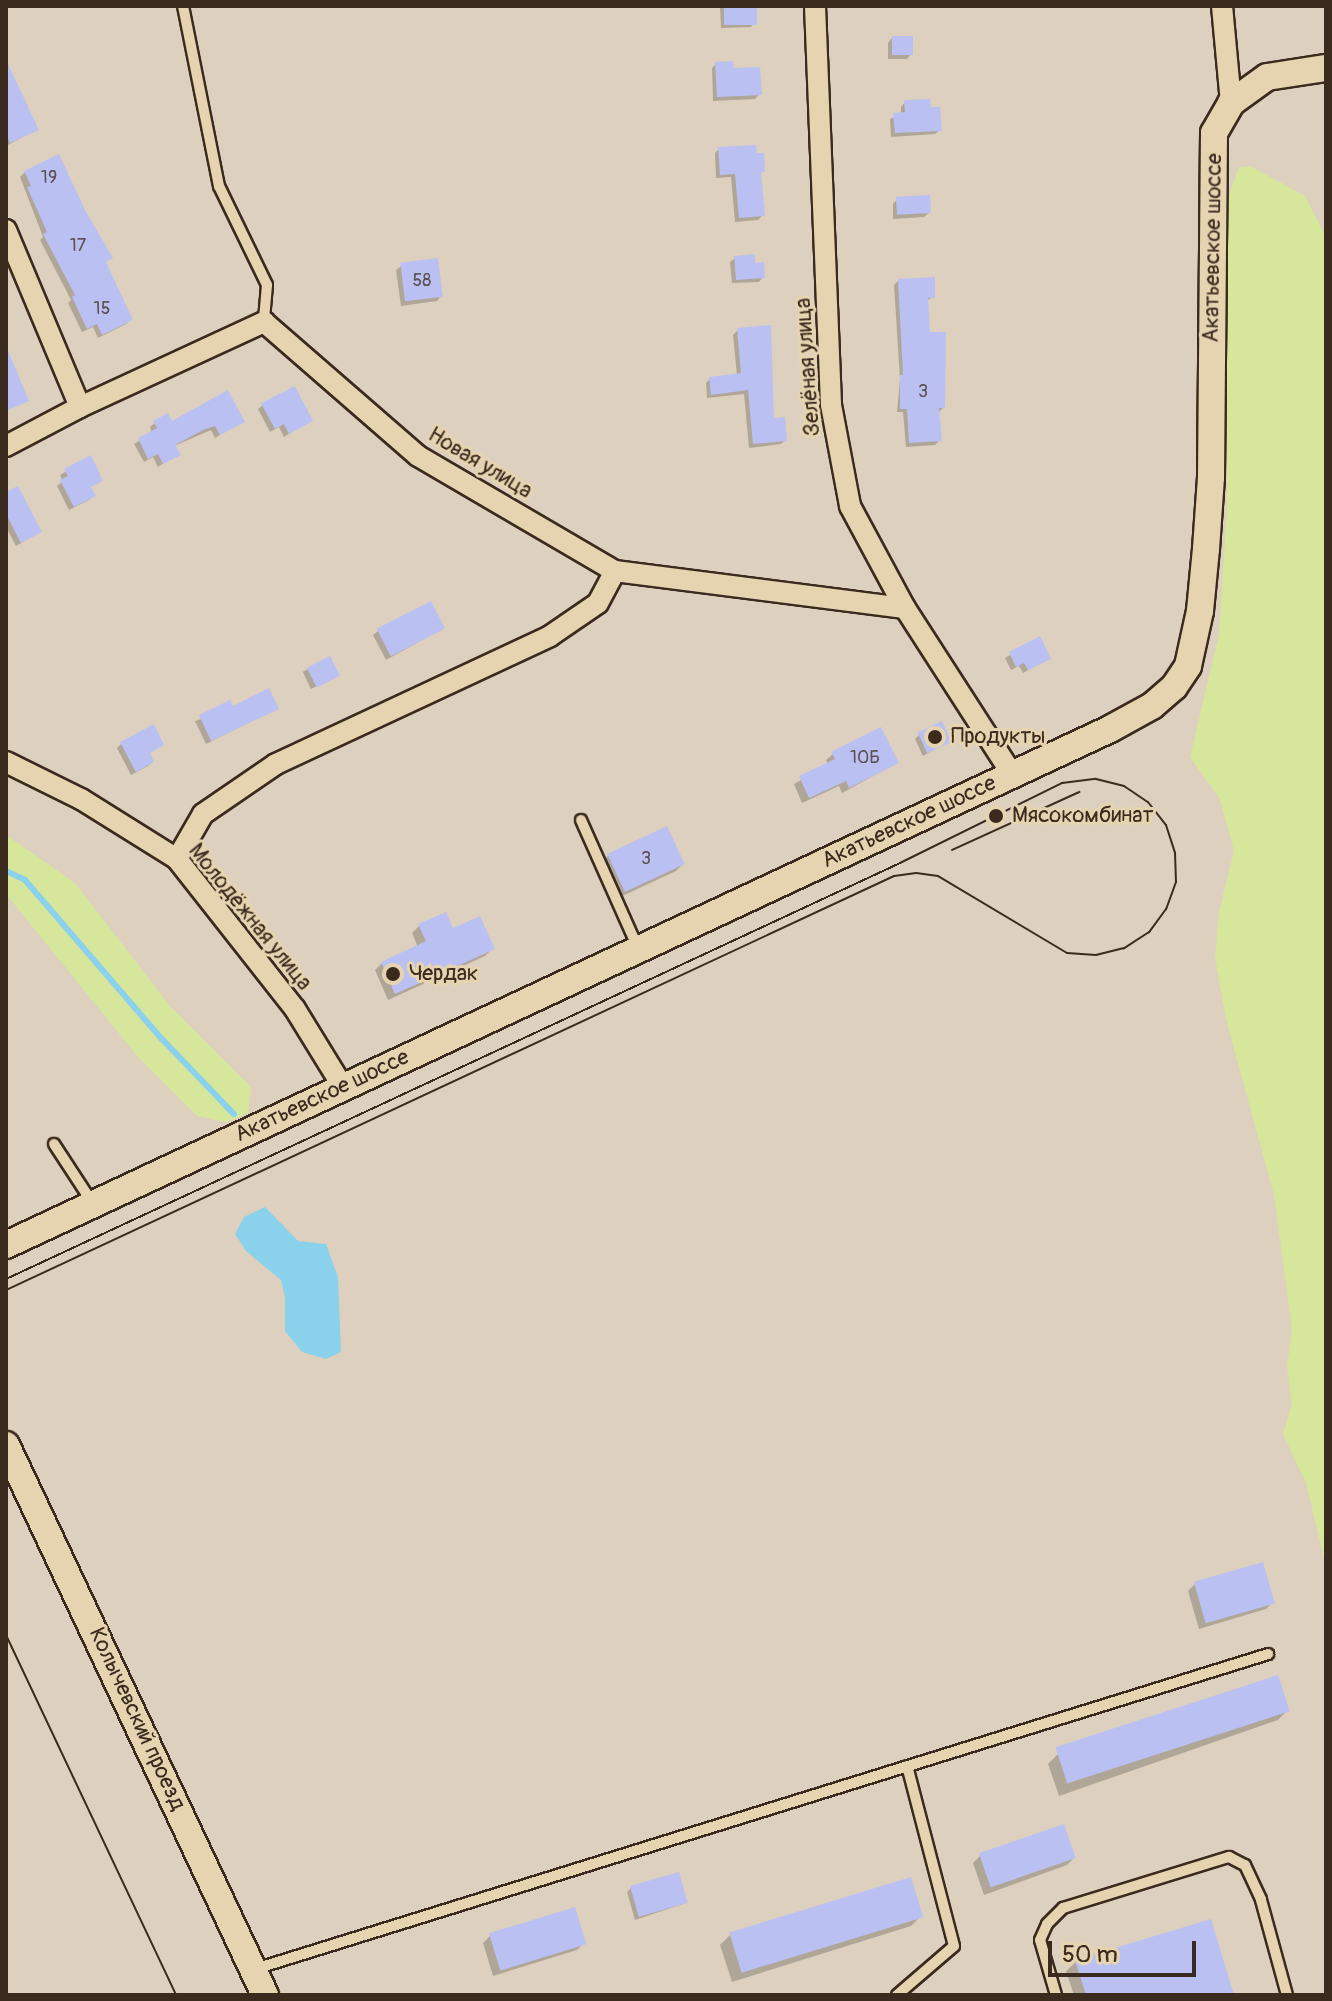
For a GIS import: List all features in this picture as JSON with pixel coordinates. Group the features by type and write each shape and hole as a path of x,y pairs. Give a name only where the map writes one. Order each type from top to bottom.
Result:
{"main road":[{"name":"Акатьевское шоссе","path":"6,1245 1012,774 1152,706 1174,687 1188,666 1200,611 1211,477 1214,133 1231,103 1267,77 1326,68"},
{"name":"Колычевский проезд","path":"6,1445 265,1995"}],"street":[{"name":"Зелёная улица","path":"815,6 831,405 850,506 905,608 1012,774"},
{"path":"1222,6 1231,103"},
{"path":"6,230 80,407"},
{"path":"6,446 80,407 264,322"},
{"name":"Новая улица","path":"264,322 418,456 615,571 905,608"},
{"path":"177,859 203,814 276,764 550,636 598,603 615,571"},
{"name":"Молодёжная улица","path":"6,762 81,799 177,859 295,1009 343,1087"}],"lane":[{"path":"183,6 219,186 267,285 264,322"},
{"path":"581,820 638,948"},
{"path":"54,1144 93,1203"},
{"path":"253,1970 1268,1654"},
{"path":"897,1995 954,1946 907,1766"},
{"path":"1056,1995 1040,1940 1047,1924 1063,1908 1229,1857 1245,1865 1261,1900 1287,1995"}],"green space":[{"path":"1239,167 1252,167 1305,196 1326,237 1326,1567 1306,1483 1283,1434 1292,1404 1287,1367 1292,1329 1274,1195 1226,1019 1215,957 1219,912 1234,851 1220,799 1190,757 1219,635 1227,507 1224,209"},
{"path":"6,835 75,883 170,1006 251,1087 248,1113 227,1122 197,1116 139,1058 6,894"}],"water":[{"path":"265,1207 298,1241 326,1244 338,1277 341,1352 326,1359 302,1352 285,1331 285,1298 281,1280 246,1251 235,1234 244,1217"}],"building":[{"path":"724,6 757,6 757,25 724,25"},
{"path":"892,36 913,36 913,55 892,55"},
{"path":"6,60 39,130 10,143 6,134"},
{"path":"733,61 734,68 760,67 762,95 717,97 715,62"},
{"path":"930,99 931,107 940,107 942,131 895,133 893,113 905,112 904,100"},
{"path":"756,145 757,153 764,153 765,172 761,172 765,216 739,218 735,174 720,175 718,147"},
{"path":"59,154 86,212 113,258 106,262 133,320 102,335 97,324 87,329 72,297 75,295 43,234 47,232 27,187 31,186 24,171"},
{"path":"930,195 931,213 897,215 896,197"},
{"path":"755,254 755,263 764,262 765,278 736,280 734,256"},
{"path":"438,258 443,297 405,301 400,263"},
{"path":"935,277 935,298 928,298 930,332 946,332 945,408 939,408 942,441 909,443 907,409 900,409 900,375 903,375 898,279"},
{"path":"771,325 774,418 785,417 787,441 753,444 748,390 711,395 709,377 741,373 737,328"},
{"path":"6,346 29,401 6,411"},
{"path":"295,386 313,421 289,434 284,424 275,429 261,403"},
{"path":"228,390 245,422 220,435 215,426 205,429 175,445 181,455 163,464 158,454 148,459 138,438 157,428 153,421 168,413 172,421"},
{"path":"91,455 103,481 91,487 96,496 74,507 60,480 68,476 64,469"},
{"path":"18,486 42,532 21,543 6,514 6,492"},
{"path":"431,601 445,629 391,656 377,629"},
{"path":"1040,636 1051,659 1028,670 1024,663 1016,667 1009,652"},
{"path":"330,656 340,676 317,687 307,668"},
{"path":"269,688 279,709 211,741 199,715 230,700 233,706"},
{"name":"Продукты","path":"942,721 952,742 927,753 918,732"},
{"path":"154,724 164,745 150,753 154,762 136,772 120,742"},
{"path":"881,727 899,763 849,788 846,781 809,798 799,776 835,759 831,752"},
{"path":"667,826 685,864 625,892 607,854"},
{"path":"446,912 453,928 480,916 495,949 395,994 381,962 426,941 418,924"},
{"path":"1263,1562 1275,1603 1206,1623 1194,1582"},
{"path":"1278,1675 1290,1711 1067,1783 1055,1747"},
{"path":"1064,1824 1076,1858 991,1887 979,1853"},
{"path":"679,1872 688,1903 639,1917 630,1886"},
{"path":"911,1877 923,1917 742,1973 729,1933"},
{"path":"575,1907 586,1944 500,1971 489,1933"},
{"path":"1211,1919 1234,1995 1086,1995 1075,1960"}],"waterway":[{"path":"6,871 25,880 162,1039 234,1114"}],"tram line":[{"path":"6,1279 900,863 1062,783 1096,779 1124,786 1148,802 1166,825 1175,853 1176,882 1166,909 1149,932 1124,948 1096,955 1067,953 938,876 916,873 894,876 6,1290"},
{"path":"952,850 1079,792"},
{"path":"6,1635 176,1995"}],"place":[{"name":"Продукты","path":"935,737"},
{"name":"Мясокомбинат","path":"996,816"},
{"name":"Чердак","path":"393,974"}]}
